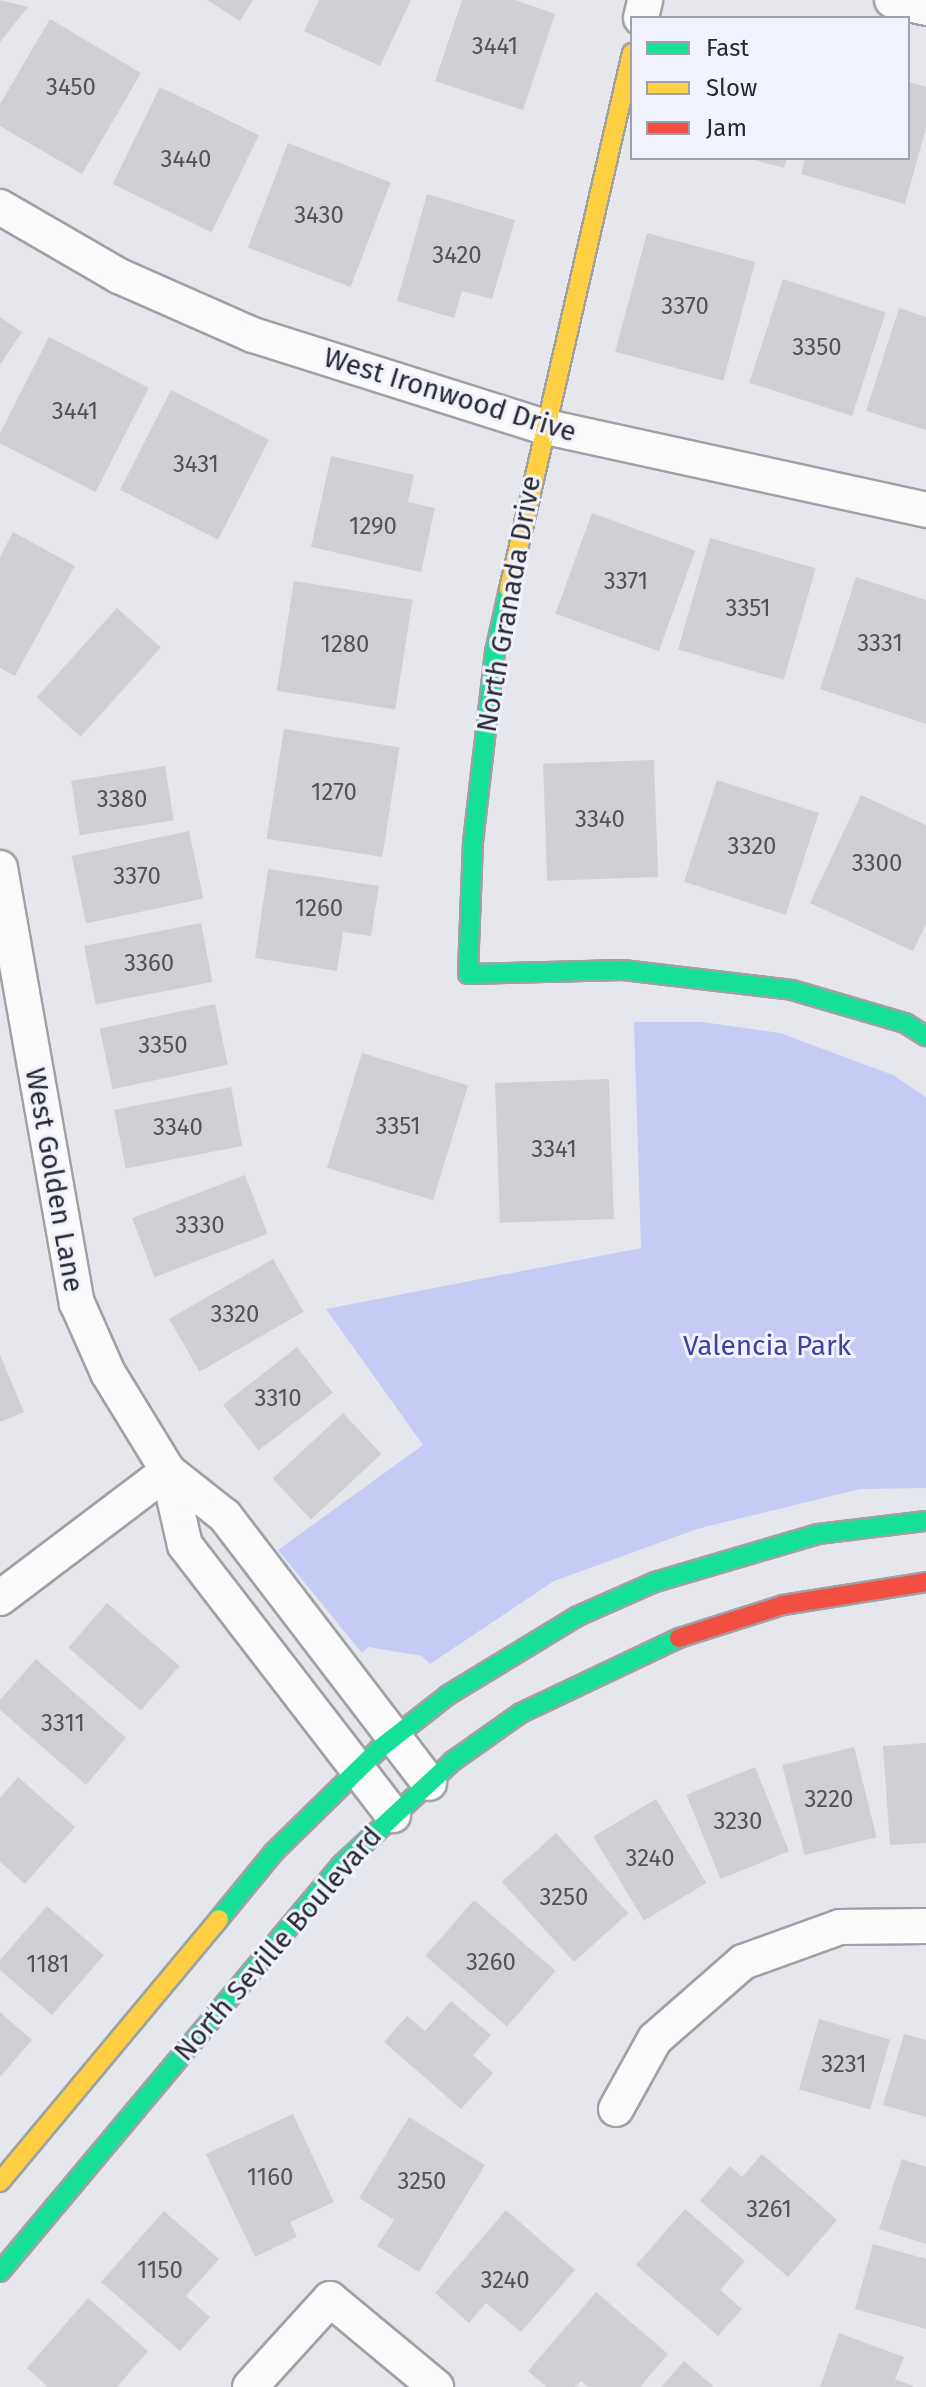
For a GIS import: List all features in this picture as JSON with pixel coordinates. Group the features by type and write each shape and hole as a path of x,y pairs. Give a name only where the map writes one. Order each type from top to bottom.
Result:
{"street":[{"path":"892,0 926,8"},
{"name":"North Granada Drive","path":"630,61 542,426 495,652 473,842 468,974 623,970 792,990 905,1023 926,1036"},
{"name":"West Ironwood Drive","path":"0,207 119,276 253,335 542,426 926,510"},
{"name":"West Golden Lane","path":"0,868 77,1303 108,1373 168,1471 185,1545 354,1771 393,1815"},
{"path":"0,1598 168,1471"},
{"name":"West Golden Lane","path":"168,1471 225,1516 429,1783"},
{"path":"0,2182 274,1852 354,1771 394,1737 512,1654 655,1582 818,1534 926,1521"},
{"name":"North Seville Boulevard","path":"0,2272 261,1957 393,1815 429,1783 521,1713 604,1668 702,1628 783,1605 926,1582"},
{"path":"616,2109 655,2039 743,1962 840,1927 926,1926"},
{"path":"250,2387 330,2299 436,2387"}],"green space":[{"name":"Valencia Park","path":"634,1022 702,1022 780,1033 893,1075 926,1097 926,1488 860,1489 697,1529 554,1581 430,1664 422,1656 368,1647 362,1653 278,1550 423,1445 326,1309 641,1248"}],"building":[{"path":"0,0 28,7 0,42"},
{"path":"207,0 253,0 240,21"},
{"path":"319,0 411,0 380,66 304,31"},
{"path":"462,0 515,0 555,14 523,110 435,81"},
{"path":"50,19 141,73 82,174 0,126 0,104"},
{"path":"910,83 926,87 926,128 905,204 801,174 804,160 910,160"},
{"path":"160,87 259,135 212,232 113,184"},
{"path":"288,143 391,182 351,287 248,248"},
{"path":"755,160 786,160 784,168"},
{"path":"427,194 515,220 492,299 462,291 454,318 397,301"},
{"path":"647,233 755,262 723,381 615,352"},
{"path":"783,279 886,312 852,416 749,383"},
{"path":"899,308 926,317 926,430 866,411"},
{"path":"0,317 22,332 0,365"},
{"path":"49,337 149,388 96,492 0,443 0,433"},
{"path":"171,390 269,440 218,540 120,490"},
{"path":"331,456 414,475 408,502 435,508 421,572 311,547"},
{"path":"592,513 695,551 659,651 555,614"},
{"path":"13,532 75,566 15,676 0,668 0,557"},
{"path":"710,538 816,568 784,680 678,650"},
{"path":"856,577 926,600 926,724 820,689"},
{"path":"294,581 413,600 395,709 277,691"},
{"path":"117,608 161,647 81,737 37,697"},
{"path":"284,729 400,747 382,857 267,839"},
{"path":"654,760 658,877 547,881 543,764"},
{"path":"165,766 174,820 80,835 71,781"},
{"path":"717,780 819,813 786,915 684,882"},
{"path":"861,795 926,825 926,924 913,951 810,903"},
{"path":"189,831 203,898 86,923 72,856"},
{"path":"268,869 379,886 371,936 343,932 337,971 255,958"},
{"path":"201,923 212,982 96,1005 84,946"},
{"path":"215,1004 228,1065 112,1089 100,1029"},
{"path":"362,1053 468,1085 433,1200 327,1168"},
{"path":"609,1079 614,1219 500,1223 495,1083"},
{"path":"231,1087 242,1146 126,1169 114,1110"},
{"path":"245,1175 268,1234 155,1277 132,1218"},
{"path":"273,1259 304,1312 200,1372 169,1319"},
{"path":"297,1347 333,1393 259,1451 223,1405"},
{"path":"0,1355 24,1412 0,1422"},
{"path":"343,1413 381,1454 311,1519 273,1478"},
{"path":"107,1603 179,1666 141,1711 68,1648"},
{"path":"36,1659 126,1738 86,1785 0,1710 0,1700"},
{"path":"926,1743 926,1843 890,1845 883,1746"},
{"path":"854,1747 876,1837 805,1855 782,1765"},
{"path":"755,1767 789,1851 720,1879 686,1795"},
{"path":"18,1777 75,1827 25,1884 0,1862 0,1798"},
{"path":"656,1799 706,1883 644,1921 593,1837"},
{"path":"556,1833 628,1913 574,1962 502,1882"},
{"path":"474,1900 556,1971 507,2027 425,1956"},
{"path":"47,1906 104,1955 52,2015 0,1970 0,1960"},
{"path":"451,2001 491,2035 473,2055 493,2073 461,2109 384,2042 407,2016 425,2031"},
{"path":"0,2012 32,2040 0,2077"},
{"path":"819,2019 890,2039 870,2110 799,2089"},
{"path":"904,2034 926,2040 926,2117 883,2105"},
{"path":"293,2114 334,2202 290,2222 297,2237 255,2257 206,2154"},
{"path":"409,2117 485,2165 419,2272 377,2246 394,2220 359,2198"},
{"path":"762,2154 837,2220 788,2277 700,2201 730,2166 742,2177"},
{"path":"902,2159 926,2167 926,2244 879,2229"},
{"path":"685,2209 745,2261 720,2290 742,2309 718,2336 636,2265"},
{"path":"506,2210 575,2270 521,2332 486,2303 469,2323 435,2293"},
{"path":"164,2211 219,2259 186,2296 210,2317 180,2351 101,2282"},
{"path":"873,2244 926,2259 926,2329 855,2309"},
{"path":"596,2292 668,2354 640,2387 588,2387 581,2381 575,2387 547,2387 528,2371"},
{"path":"88,2298 148,2351 117,2387 48,2387 27,2368"},
{"path":"839,2333 904,2357 895,2379 915,2387 820,2387"},
{"path":"684,2361 714,2387 661,2387"}],"traffic: fast":[{"path":"509,589 495,652 473,842 468,974 623,970 792,990 905,1023 926,1036"},
{"path":"219,1919 274,1852 379,1749 448,1695 578,1616 655,1582 818,1534 926,1521"},
{"path":"0,2272 341,1865 453,1761 521,1713 679,1638"}],"traffic: slow":[{"path":"509,589 630,62"},
{"path":"0,2182 219,1919"}],"traffic: jam":[{"path":"679,1638 783,1605 926,1582"}]}
